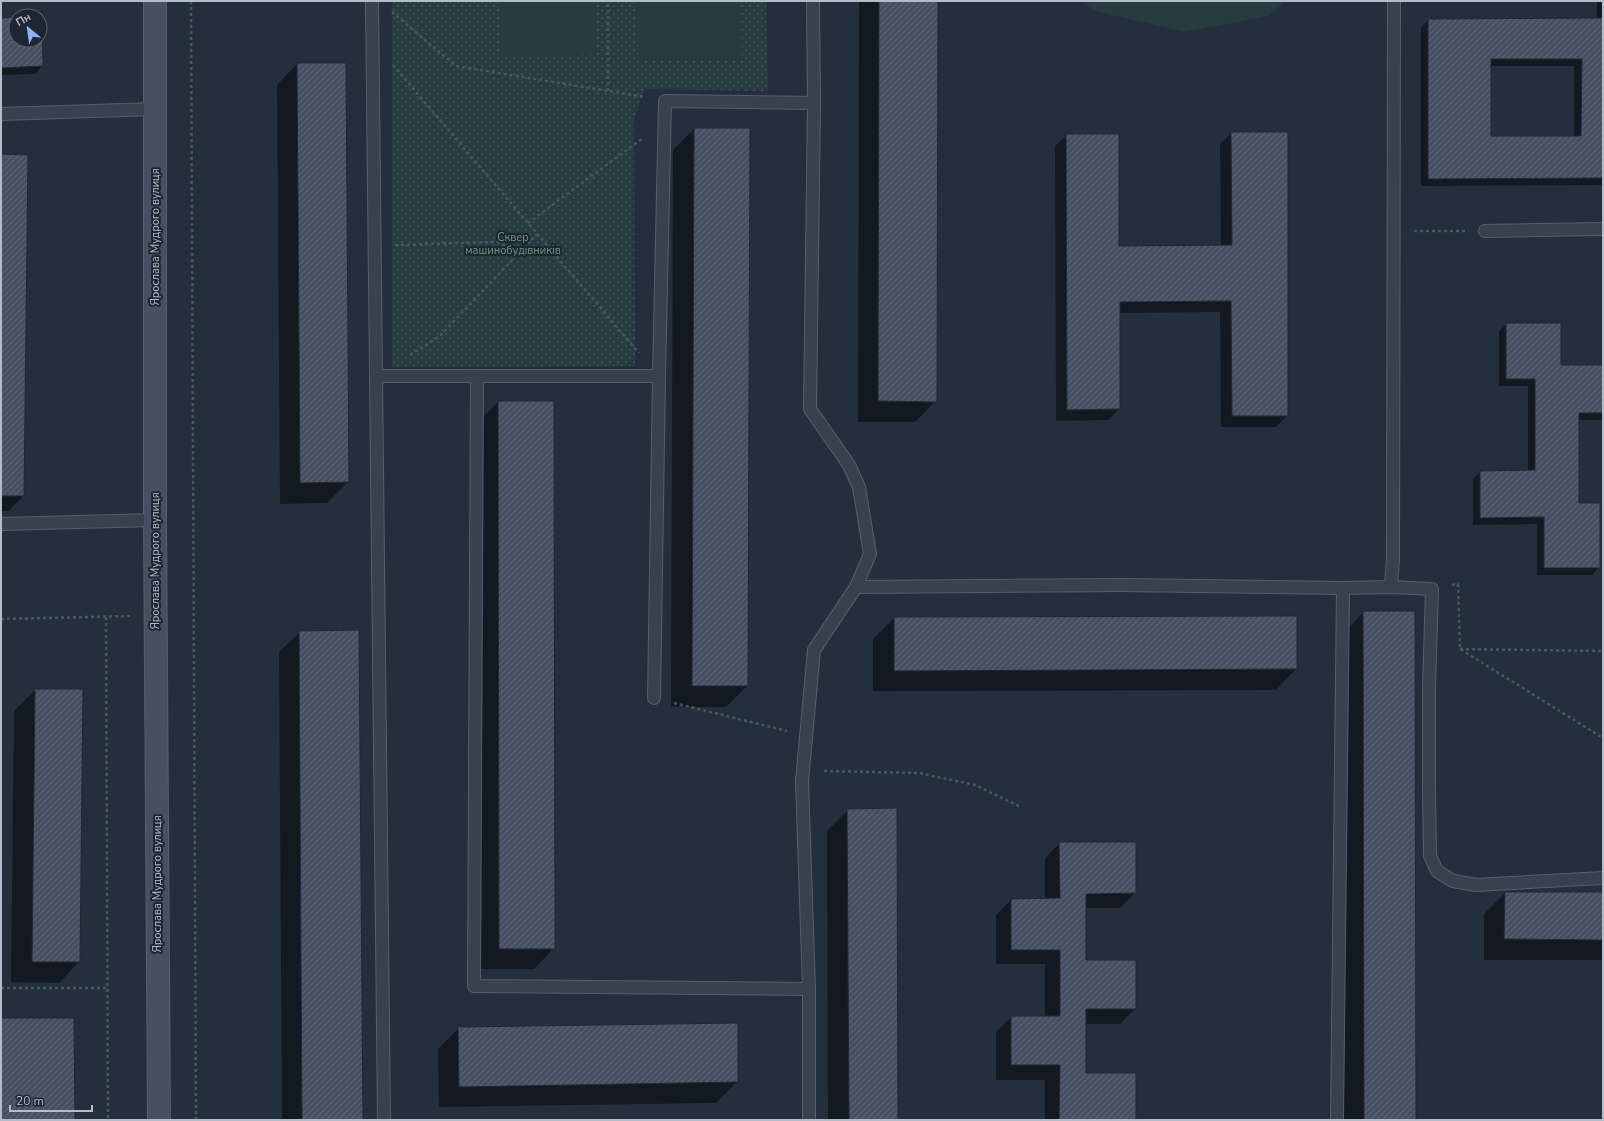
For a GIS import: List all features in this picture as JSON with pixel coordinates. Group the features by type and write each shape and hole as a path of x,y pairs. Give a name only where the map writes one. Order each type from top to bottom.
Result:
{"street":[{"name":"Ярослава Мудрого вулиця","path":"155,1 155,520 159,1120"}],"lane":[{"path":"372,1 384,1120"},
{"path":"809,1120 809,989 803,771 814,650 856,587 870,554 859,487 849,465 810,409 814,103 813,1"},
{"path":"1391,587 1393,558 1394,1"},
{"path":"654,698 665,101 814,103"},
{"path":"1,114 155,109"},
{"path":"1485,231 1603,229"},
{"path":"376,376 659,376"},
{"path":"477,376 474,986 809,989"},
{"path":"1,524 155,520"},
{"path":"856,587 1121,585 1343,588 1391,587 1432,589 1429,687 1430,856 1437,871 1453,881 1476,885 1603,878"},
{"path":"1336,1120 1343,588"}],"path":[{"path":"191,1 196,1120"},
{"path":"608,1 608,91"},
{"path":"392,11 456,66 665,101"},
{"path":"372,40 659,376"},
{"path":"528,222 665,122"},
{"path":"1393,231 1485,231"},
{"path":"376,376 440,336 537,234"},
{"path":"374,246 497,242 520,252"},
{"path":"1432,589 1458,584 1460,649"},
{"path":"1,619 156,615"},
{"path":"106,617 108,1120"},
{"path":"1460,649 1603,651"},
{"path":"1460,649 1603,738"},
{"path":"654,698 806,736"},
{"path":"803,771 919,773 975,785 1019,806"},
{"path":"1,988 107,988"}],"green space":[{"name":"Сквер машинобудівників","path":"392,1 766,1 768,91 645,89 634,120 635,366 392,367"},
{"path":"499,1 597,1 597,54 499,55"},
{"path":"637,1 741,1 742,59 638,61"},
{"path":"1081,1 1285,1 1269,16 1185,32 1095,11"}],"building":[{"path":"879,1 938,1 937,402 878,401"},
{"path":"1,18 8,18 8,48 43,48 43,66 1,68"},
{"path":"1603,18 1603,178 1428,179 1428,19","holes":["1491,59 1582,59 1581,136 1491,136"]},
{"path":"297,63 346,63 349,482 300,483"},
{"path":"694,128 750,128 748,686 692,686"},
{"path":"1231,132 1288,132 1288,416 1232,416 1231,301 1120,302 1120,409 1067,410 1066,134 1119,134 1119,246 1232,245"},
{"path":"1,154 28,155 24,496 1,496"},
{"path":"1506,323 1561,323 1561,365 1603,365 1603,413 1579,413 1579,503 1600,503 1600,568 1544,568 1544,517 1480,518 1480,471 1535,470 1535,379 1506,379"},
{"path":"498,401 554,401 555,949 499,949"},
{"path":"1363,611 1415,611 1416,1120 1364,1120"},
{"path":"1297,616 1297,669 894,671 894,617"},
{"path":"359,630 363,1120 302,1120 299,631"},
{"path":"35,689 83,689 80,962 32,962"},
{"path":"897,808 898,1120 849,1120 847,809"},
{"path":"1059,842 1136,842 1136,893 1086,894 1086,960 1136,960 1136,1009 1086,1009 1086,1073 1136,1073 1136,1120 1059,1120 1060,1065 1011,1065 1011,1016 1060,1016 1060,950 1011,950 1011,899 1060,898"},
{"path":"1505,892 1603,892 1603,940 1504,939"},
{"path":"1,1018 74,1018 75,1120 1,1120"},
{"path":"738,1023 738,1082 459,1087 458,1027"}]}
